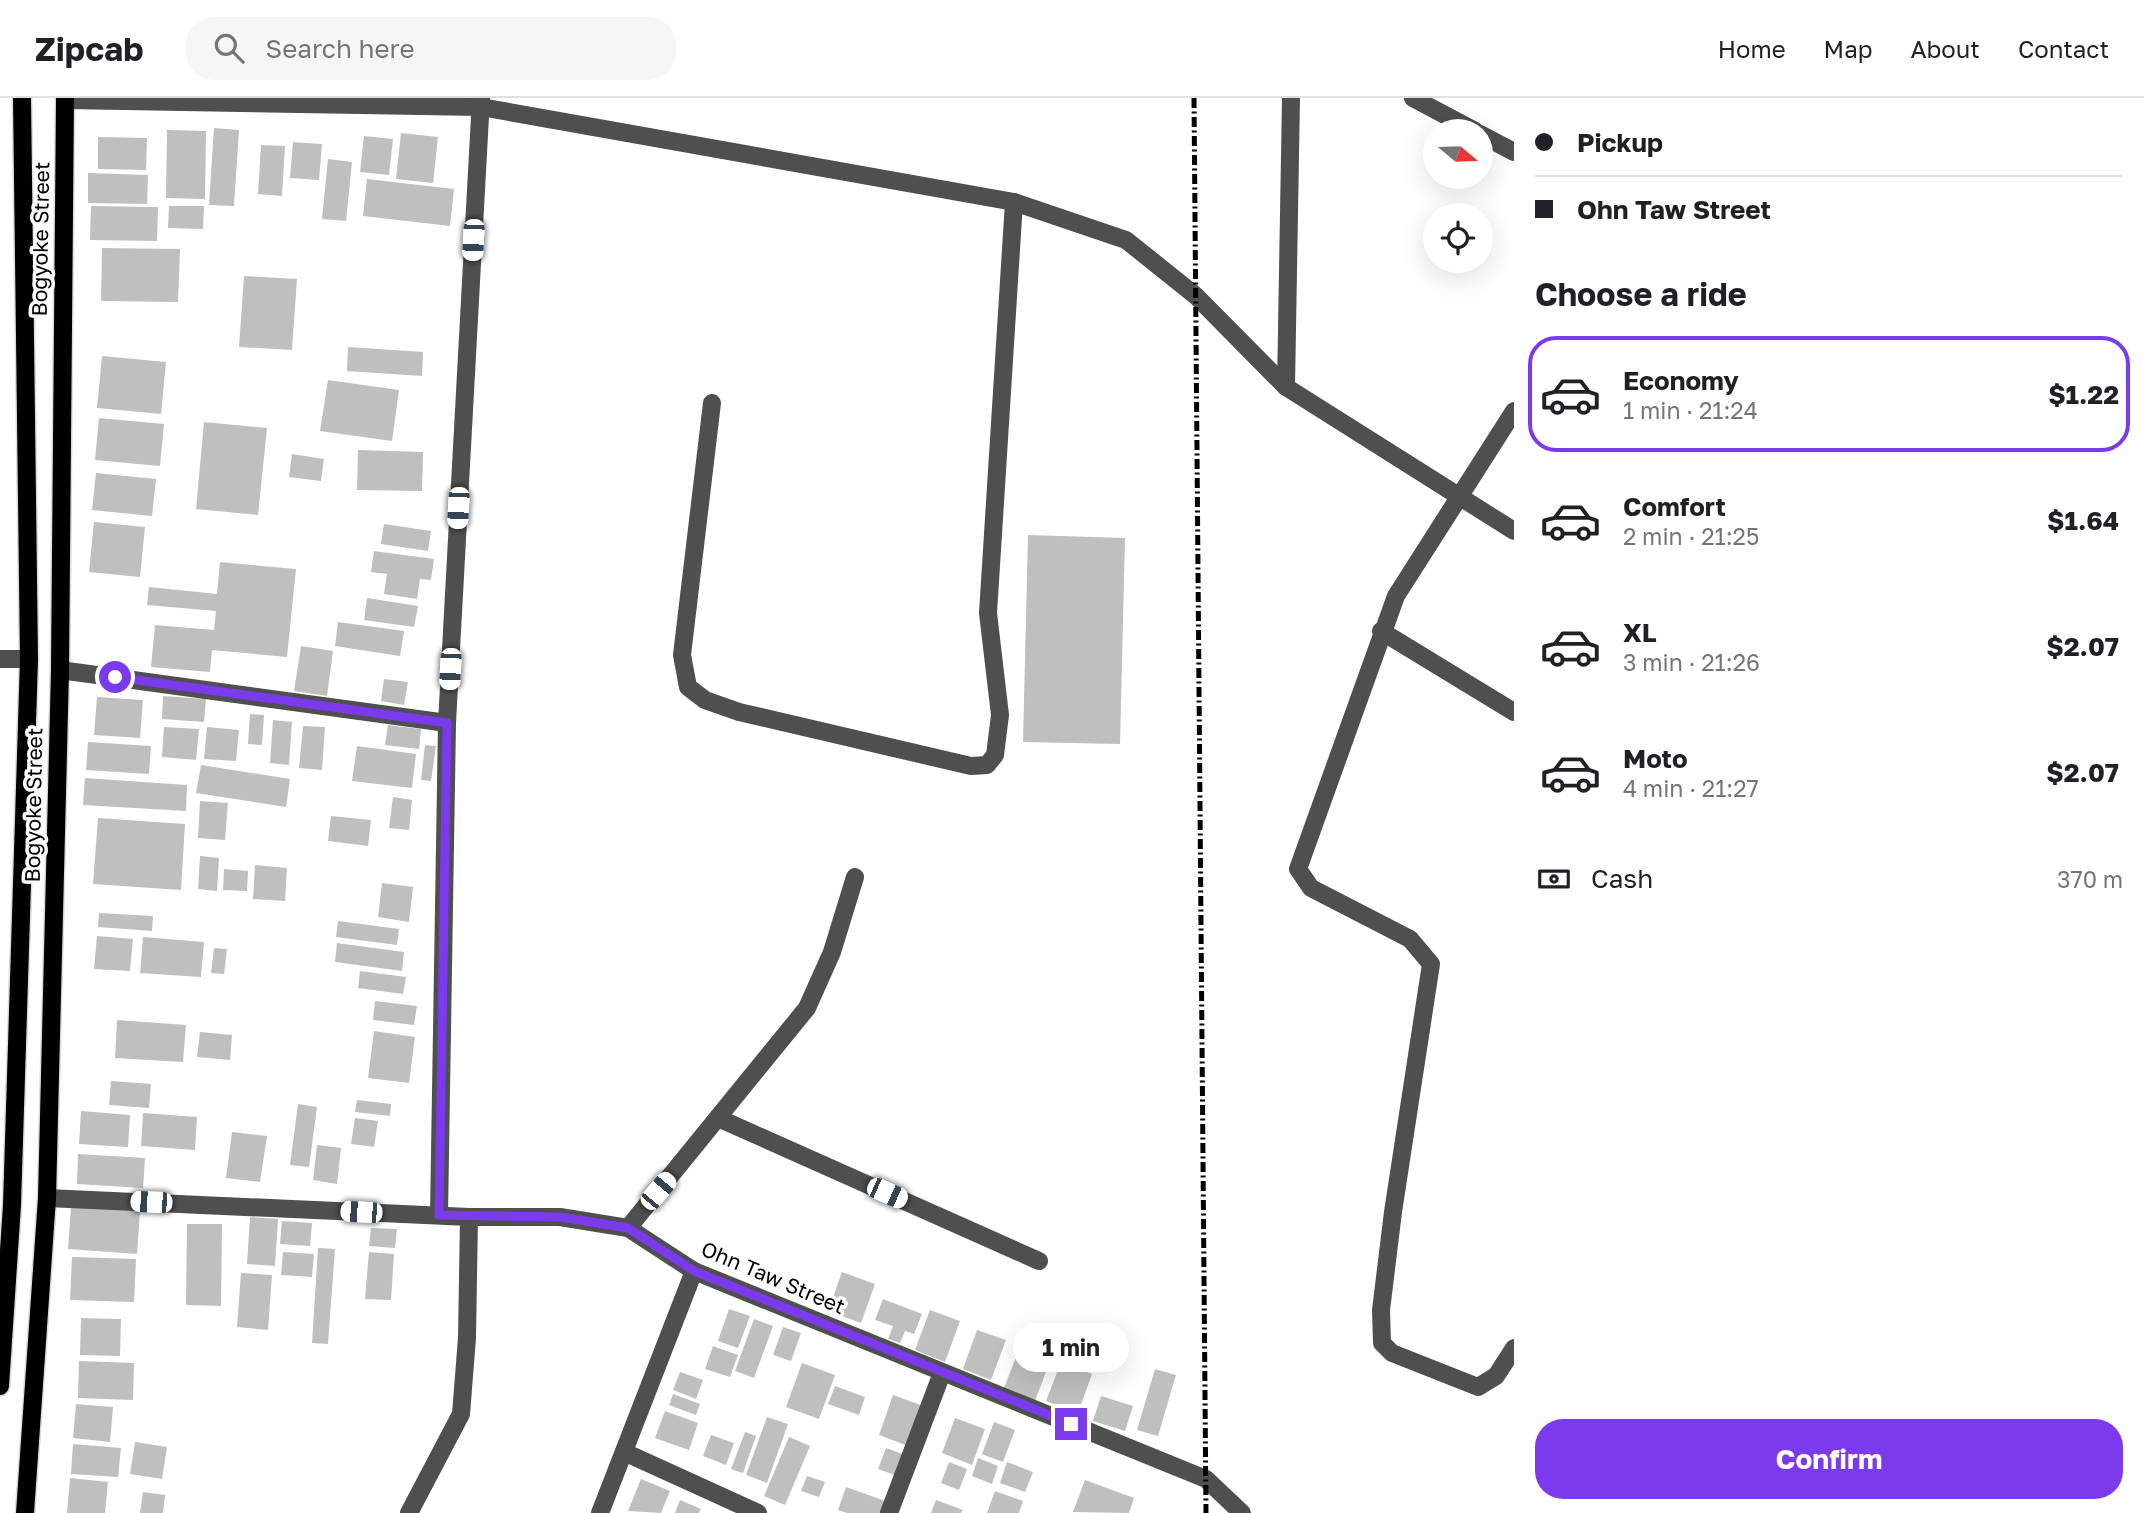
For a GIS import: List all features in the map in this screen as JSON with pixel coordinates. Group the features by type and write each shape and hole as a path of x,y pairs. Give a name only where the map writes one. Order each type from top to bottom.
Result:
{"main road":[{"name":"Bogyoke Street","path":"0,1386 29,659 22,98"},
{"name":"Bogyoke Street","path":"25,1513 47,1198 60,670 65,99"}],"street":[{"path":"1286,387 1291,98"},
{"path":"1413,98 1452,119"},
{"path":"65,99 481,102 1014,202 1126,240 1196,296 1286,387 1514,531"},
{"path":"439,1215 447,723 481,102"},
{"path":"1493,141 1514,152"},
{"path":"712,403 682,655 688,687 705,700 739,712 971,766 987,765 995,755 1000,715 988,614 1014,202"},
{"path":"1514,411 1396,596 1381,631 1298,869 1311,888 1410,939 1431,964 1393,1212 1381,1310 1382,1343 1392,1353 1478,1387 1496,1376 1514,1348"},
{"path":"1381,631 1514,712"},
{"path":"0,659 29,659"},
{"path":"60,670 447,723"},
{"path":"628,1228 807,1008 832,951 856,877"},
{"path":"718,1118 1039,1261"},
{"name":"Ohn Taw Street","path":"47,1198 469,1217 560,1217 628,1228 694,1271 1206,1479 1242,1513"},
{"path":"409,1513 461,1414 467,1338 469,1217"},
{"path":"600,1513 694,1271"},
{"path":"889,1513 942,1373"},
{"path":"624,1452 758,1513"}],"building":[{"path":"214,128 239,130 234,206 209,205"},
{"path":"167,130 206,131 205,199 166,198"},
{"path":"401,133 438,137 433,183 396,179"},
{"path":"364,136 393,139 389,175 360,172"},
{"path":"98,137 147,138 146,170 98,169"},
{"path":"293,142 322,144 319,180 290,178"},
{"path":"261,145 285,146 282,196 258,194"},
{"path":"328,159 352,162 346,221 322,219"},
{"path":"88,173 148,175 147,204 88,203"},
{"path":"367,179 454,189 450,226 363,216"},
{"path":"91,206 158,207 157,241 90,240"},
{"path":"169,206 204,206 203,229 168,228"},
{"path":"102,248 180,249 178,302 101,301"},
{"path":"244,276 297,279 292,350 239,347"},
{"path":"348,347 423,352 422,376 347,371"},
{"path":"102,356 166,362 161,414 97,408"},
{"path":"328,380 399,390 392,441 320,431"},
{"path":"99,418 164,424 160,466 95,460"},
{"path":"204,422 267,428 258,515 196,509"},
{"path":"358,450 423,452 422,491 357,490"},
{"path":"292,454 324,459 321,481 289,477"},
{"path":"96,473 156,479 152,516 92,510"},
{"path":"94,522 145,527 140,577 89,572"},
{"path":"384,524 431,531 428,551 381,544"},
{"path":"1028,535 1125,538 1120,744 1023,742"},
{"path":"374,551 434,559 431,580 420,579 417,599 384,594 387,574 371,572"},
{"path":"220,562 296,569 287,657 212,650 210,672 151,667 155,625 214,630 216,611 147,605 149,587 217,594"},
{"path":"367,598 418,606 414,627 364,620"},
{"path":"338,622 404,631 400,656 335,646"},
{"path":"301,646 333,651 327,696 294,691"},
{"path":"384,679 408,682 404,705 381,701"},
{"path":"163,696 206,699 204,722 162,719"},
{"path":"97,697 143,700 140,738 94,735"},
{"path":"250,714 264,715 262,745 248,744"},
{"path":"273,720 292,722 289,765 270,763"},
{"path":"388,725 421,729 419,749 385,745"},
{"path":"303,726 325,727 322,770 299,768"},
{"path":"164,727 199,729 196,760 162,757"},
{"path":"207,727 239,730 236,761 204,759"},
{"path":"88,742 151,746 149,774 86,770"},
{"path":"425,745 436,746 431,781 421,780"},
{"path":"357,746 416,754 412,788 352,781"},
{"path":"201,765 290,779 286,807 196,793"},
{"path":"85,778 187,785 186,811 83,805"},
{"path":"393,797 412,800 409,830 389,828"},
{"path":"200,801 228,803 225,840 198,838"},
{"path":"331,816 371,820 368,846 328,841"},
{"path":"98,818 185,824 181,890 93,884"},
{"path":"200,856 219,858 217,891 198,889"},
{"path":"255,865 287,868 285,901 253,899"},
{"path":"224,869 248,871 247,891 223,890"},
{"path":"382,883 413,887 409,922 378,917"},
{"path":"99,913 153,916 152,931 98,927"},
{"path":"338,921 399,929 397,945 336,937"},
{"path":"97,936 133,939 130,971 94,969"},
{"path":"143,937 204,942 201,977 140,973"},
{"path":"337,943 404,952 402,971 335,962"},
{"path":"214,948 227,949 224,974 211,973"},
{"path":"360,971 406,977 403,994 358,988"},
{"path":"375,1001 417,1006 414,1025 373,1020"},
{"path":"117,1020 186,1025 183,1062 115,1058"},
{"path":"374,1031 415,1037 409,1083 368,1078"},
{"path":"200,1032 232,1035 230,1060 197,1057"},
{"path":"111,1081 151,1084 149,1108 109,1105"},
{"path":"357,1100 391,1104 390,1116 355,1112"},
{"path":"298,1104 317,1107 309,1167 290,1165"},
{"path":"81,1111 130,1115 128,1147 79,1144"},
{"path":"143,1113 197,1117 195,1150 141,1146"},
{"path":"355,1118 378,1121 374,1147 351,1144"},
{"path":"232,1132 267,1136 260,1182 226,1178"},
{"path":"317,1145 341,1148 337,1184 313,1180"},
{"path":"78,1154 145,1158 143,1188 77,1184"},
{"path":"71,1206 140,1211 137,1254 68,1249"},
{"path":"250,1217 278,1219 275,1266 247,1264"},
{"path":"282,1221 312,1223 310,1246 280,1244"},
{"path":"187,1224 222,1224 221,1306 186,1305"},
{"path":"371,1228 397,1229 395,1248 369,1246"},
{"path":"318,1248 335,1249 328,1344 312,1343"},
{"path":"283,1252 314,1254 312,1277 281,1275"},
{"path":"369,1252 394,1254 391,1300 365,1299"},
{"path":"72,1257 136,1259 134,1302 70,1300"},
{"path":"842,1272 875,1284 861,1323 828,1311"},
{"path":"241,1273 272,1275 268,1330 237,1327"},
{"path":"883,1299 922,1314 914,1334 905,1331 900,1343 888,1339 893,1326 875,1320"},
{"path":"729,1309 750,1316 738,1348 718,1341"},
{"path":"930,1310 960,1321 945,1362 915,1350"},
{"path":"81,1318 121,1319 120,1356 80,1355"},
{"path":"754,1319 773,1326 754,1378 735,1371"},
{"path":"783,1327 801,1333 791,1361 773,1355"},
{"path":"977,1330 1006,1340 991,1380 963,1369"},
{"path":"1021,1344 1052,1356 1035,1401 1004,1388"},
{"path":"713,1346 738,1355 730,1377 705,1369"},
{"path":"79,1361 134,1363 133,1400 78,1398"},
{"path":"1061,1362 1092,1374 1078,1413 1046,1401"},
{"path":"802,1363 835,1375 819,1419 786,1407"},
{"path":"1155,1369 1176,1375 1158,1436 1137,1430"},
{"path":"680,1372 703,1380 696,1399 673,1390"},
{"path":"835,1386 865,1397 859,1415 828,1404"},
{"path":"673,1394 700,1404 696,1415 669,1405"},
{"path":"893,1395 926,1407 911,1447 879,1435"},
{"path":"1101,1396 1133,1406 1125,1431 1093,1421"},
{"path":"76,1404 113,1407 110,1442 73,1438"},
{"path":"665,1411 698,1423 689,1450 655,1438"},
{"path":"767,1417 788,1424 767,1483 746,1475"},
{"path":"955,1418 985,1429 972,1465 942,1453"},
{"path":"994,1422 1015,1430 1003,1462 982,1454"},
{"path":"745,1432 756,1436 743,1473 731,1469"},
{"path":"711,1435 734,1443 726,1465 703,1456"},
{"path":"789,1437 810,1446 785,1505 764,1496"},
{"path":"135,1442 167,1447 162,1479 130,1474"},
{"path":"73,1444 121,1448 118,1477 71,1474"},
{"path":"886,1448 908,1456 900,1477 878,1469"},
{"path":"978,1458 998,1466 992,1484 972,1476"},
{"path":"949,1462 967,1469 959,1490 941,1483"},
{"path":"1007,1462 1033,1472 1025,1492 1000,1483"},
{"path":"807,1476 825,1482 819,1497 801,1491"},
{"path":"70,1478 108,1482 105,1513 67,1513"},
{"path":"641,1479 670,1491 661,1513 628,1511"},
{"path":"1085,1480 1134,1498 1129,1513 1073,1512"},
{"path":"846,1487 888,1502 884,1513 847,1513 838,1510"},
{"path":"995,1491 1023,1501 1019,1513 987,1513"},
{"path":"143,1492 165,1495 163,1513 140,1513"},
{"path":"680,1500 701,1509 699,1513 675,1513"},
{"path":"936,1500 963,1510 961,1513 931,1513"}],"railway":[{"path":"1194,98 1206,1513"}],"route":[{"path":"115,677 447,723 439,1215 560,1217 628,1228 694,1271 1071,1424"}]}
